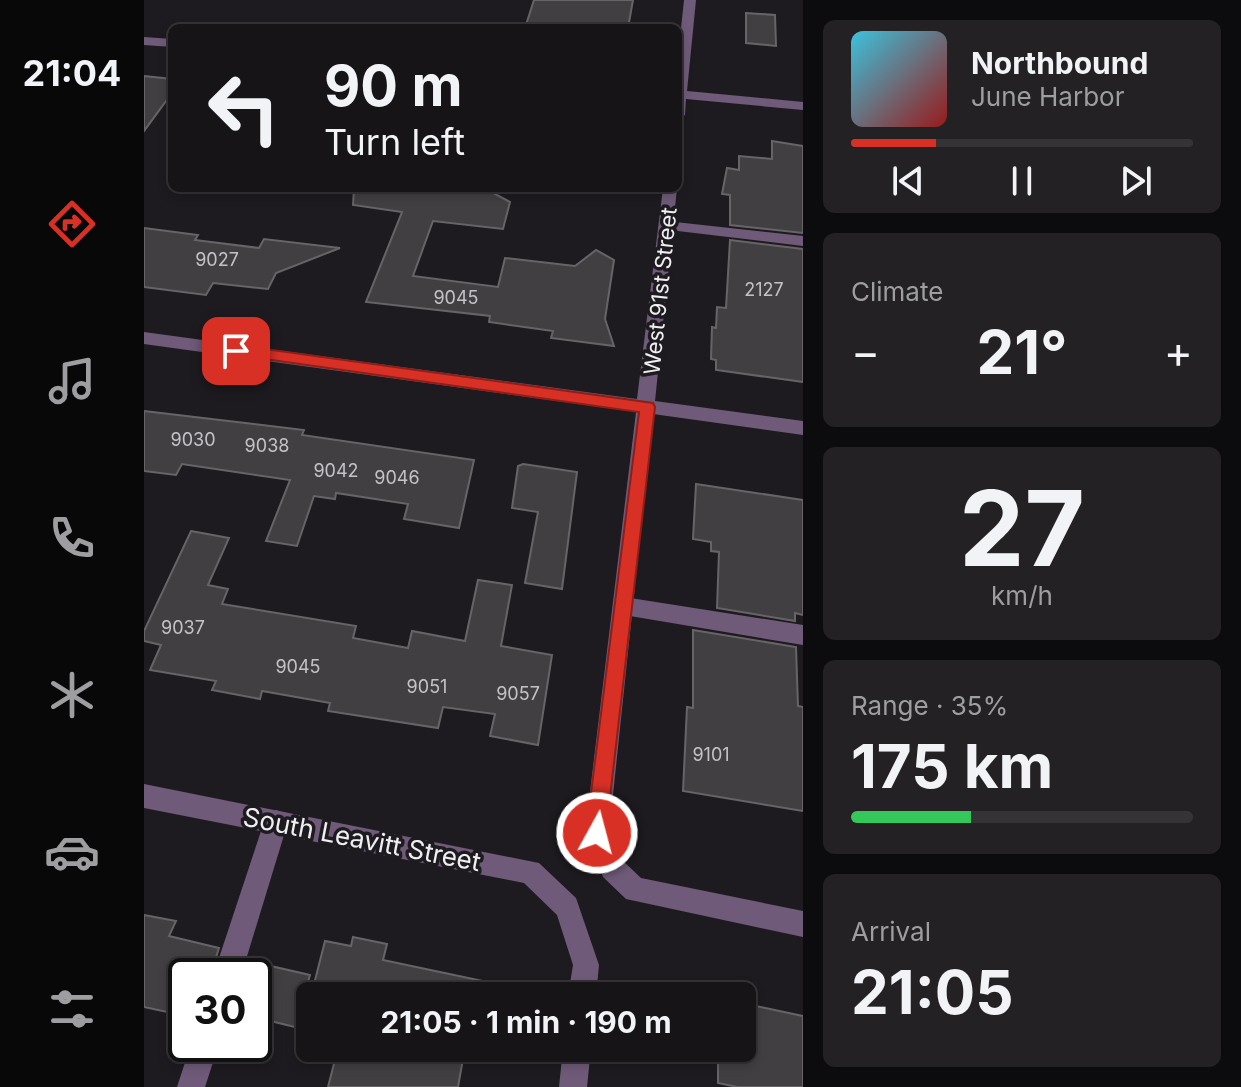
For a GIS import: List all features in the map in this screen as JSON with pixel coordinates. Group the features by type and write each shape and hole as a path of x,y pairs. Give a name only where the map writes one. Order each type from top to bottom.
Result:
{"street":[{"path":"682,68 690,0"},
{"path":"144,41 168,43"},
{"path":"682,94 803,106"},
{"name":"West 91st Street","path":"670,192 597,833 612,868 635,890 803,924"},
{"path":"666,226 803,241"},
{"path":"144,338 803,428"},
{"path":"624,606 803,635"},
{"name":"South Leavitt Street","path":"144,796 530,872 567,907 586,965 584,982"},
{"path":"233,958 276,822"},
{"path":"191,1087 199,1062"},
{"path":"573,1087 576,1062"}],"building":[{"path":"534,0 633,0 629,24 526,24"},
{"path":"746,13 775,15 776,46 746,43"},
{"path":"144,76 168,79 168,98 144,131"},
{"path":"772,141 803,146 803,233 730,225 730,195 722,194 727,168 739,170 739,156 772,159"},
{"path":"354,192 491,192 510,202 503,229 433,221 413,276 498,287 505,258 575,266 596,250 614,260 605,319 614,346 551,338 553,331 489,322 490,316 366,302 402,212 353,205"},
{"path":"144,228 198,235 195,240 259,248 264,239 340,248 276,273 268,289 213,283 206,295 144,287"},
{"path":"730,240 803,249 803,382 716,370 716,360 711,359 712,327 716,328 717,307 726,308"},
{"path":"144,411 304,430 302,435 474,460 459,528 404,519 408,504 336,493 335,499 314,496 297,546 266,541 290,480 182,464 176,475 144,471"},
{"path":"523,464 577,472 562,589 525,583 538,512 512,508 518,466"},
{"path":"696,484 803,500 803,615 795,613 795,621 717,608 719,552 711,551 711,542 693,539"},
{"path":"191,531 229,538 208,585 228,589 222,604 356,626 353,638 408,648 412,631 465,641 478,580 512,585 501,646 552,655 538,745 490,736 495,714 443,707 438,728 328,711 330,703 262,691 260,699 212,690 216,681 150,670 161,645 144,641 144,631"},
{"path":"693,630 796,647 798,706 803,707 803,811 683,791 687,707 693,708"},
{"path":"144,915 176,921 169,936 219,948 216,958 168,958 168,1012 144,1007"},
{"path":"353,937 387,944 383,960 488,982 315,982 325,941 351,946"},
{"path":"272,966 310,975 308,982 296,982 295,1027 272,1021"},
{"path":"756,1006 803,1016 803,1087 737,1087 718,1083 718,1062 756,1062"},
{"path":"334,1062 462,1062 458,1087 328,1087"}],"route":[{"path":"236,351 647,407 597,833"}]}
